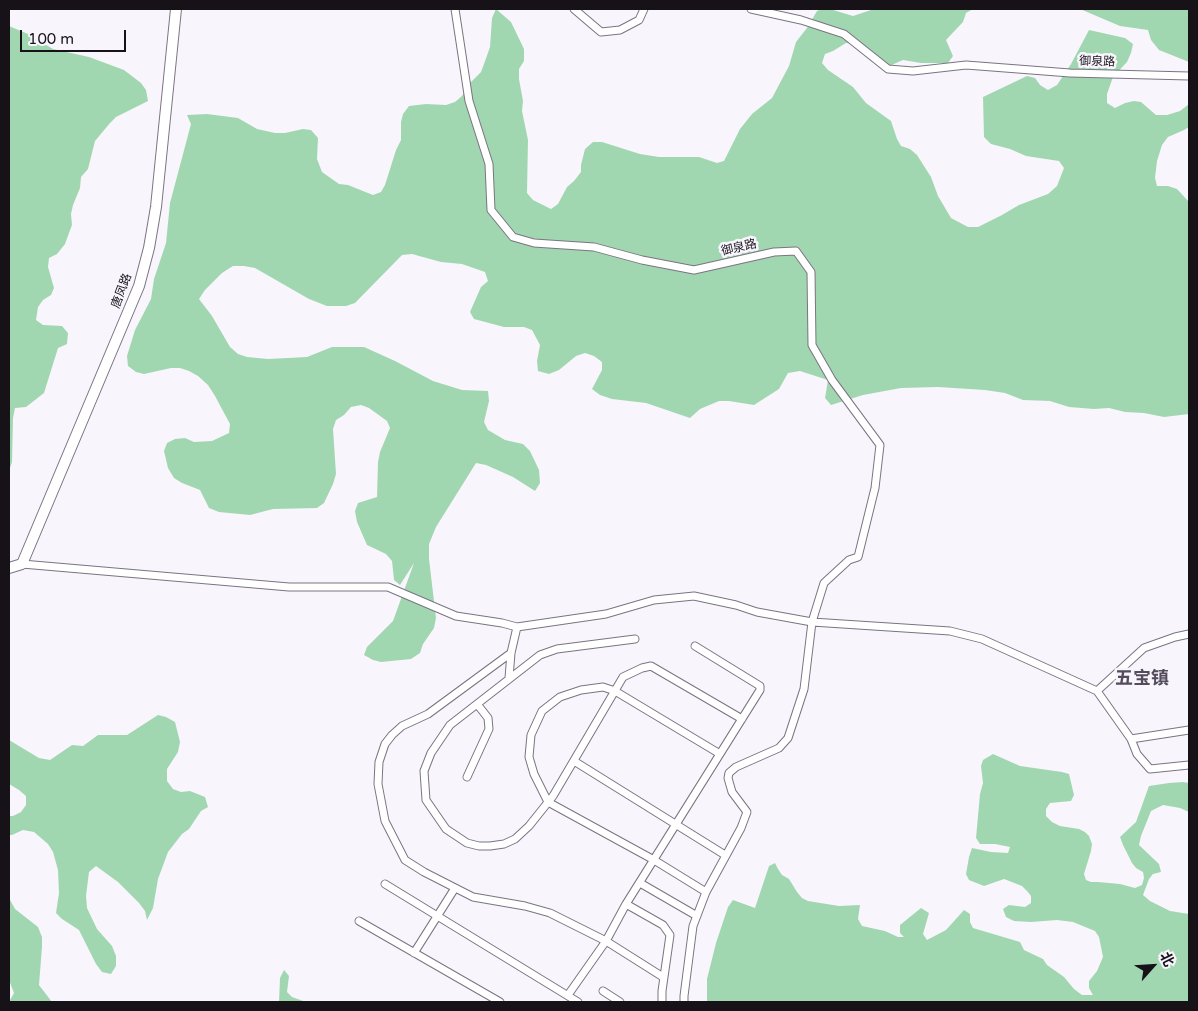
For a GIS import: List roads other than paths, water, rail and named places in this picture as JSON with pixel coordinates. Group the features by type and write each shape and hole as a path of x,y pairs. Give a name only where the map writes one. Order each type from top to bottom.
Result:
{"highway":[{"name":"唐凤路","path":"22,564 139,286 149,248 156,207 176,9"},
{"path":"9,568 22,564"}],"street":[{"name":"御泉路","path":"455,9 469,101 489,164 491,210 513,237 534,243 594,247 642,260 694,270 774,252 796,251 811,272 812,346 832,380 880,445 875,488 858,556 849,560 824,583 812,622"},
{"path":"574,9 601,32 620,30 639,20 644,9"},
{"name":"御泉路","path":"750,9 801,20 844,34 888,69 913,71 966,65 1070,73 1189,76"},
{"path":"22,564 289,587 388,587 456,616 517,627 606,614 654,600 694,596 736,605 757,612 812,622 950,631 982,639 1097,692 1131,739 1137,754 1150,769 1189,765"},
{"path":"684,1002 693,926 706,892 747,812 732,792 728,778 736,767 780,748 788,738 804,689 812,622"},
{"path":"509,678 511,653 517,627"},
{"path":"1097,692 1144,648 1189,634"},
{"path":"635,639 557,649 540,655 450,725 431,753 424,771 426,800 446,829 467,843 490,846 504,844 515,839 529,826 548,802 623,677 642,668 651,666 742,719"},
{"path":"568,995 606,941 626,904 760,690 760,686 695,646"},
{"path":"511,653 428,714 402,726 392,734 385,744 379,762 378,784 385,821 405,860 424,872 473,897 525,906 550,913 606,941 664,978"},
{"path":"706,892 654,860 548,802 534,774 529,757 531,735 542,711 560,697 581,690 603,687 615,691 720,754"},
{"path":"467,777 489,729 488,718 477,704"},
{"path":"1131,739 1189,730"},
{"path":"574,761 725,856"},
{"path":"640,882 697,916"},
{"path":"385,884 578,1002"},
{"path":"414,952 455,888"},
{"path":"626,904 663,925 670,935 662,1002"},
{"path":"359,921 500,1002"},
{"path":"603,991 620,1002"}],"district":[{"name":"五宝镇","path":"1142,679"}]}
